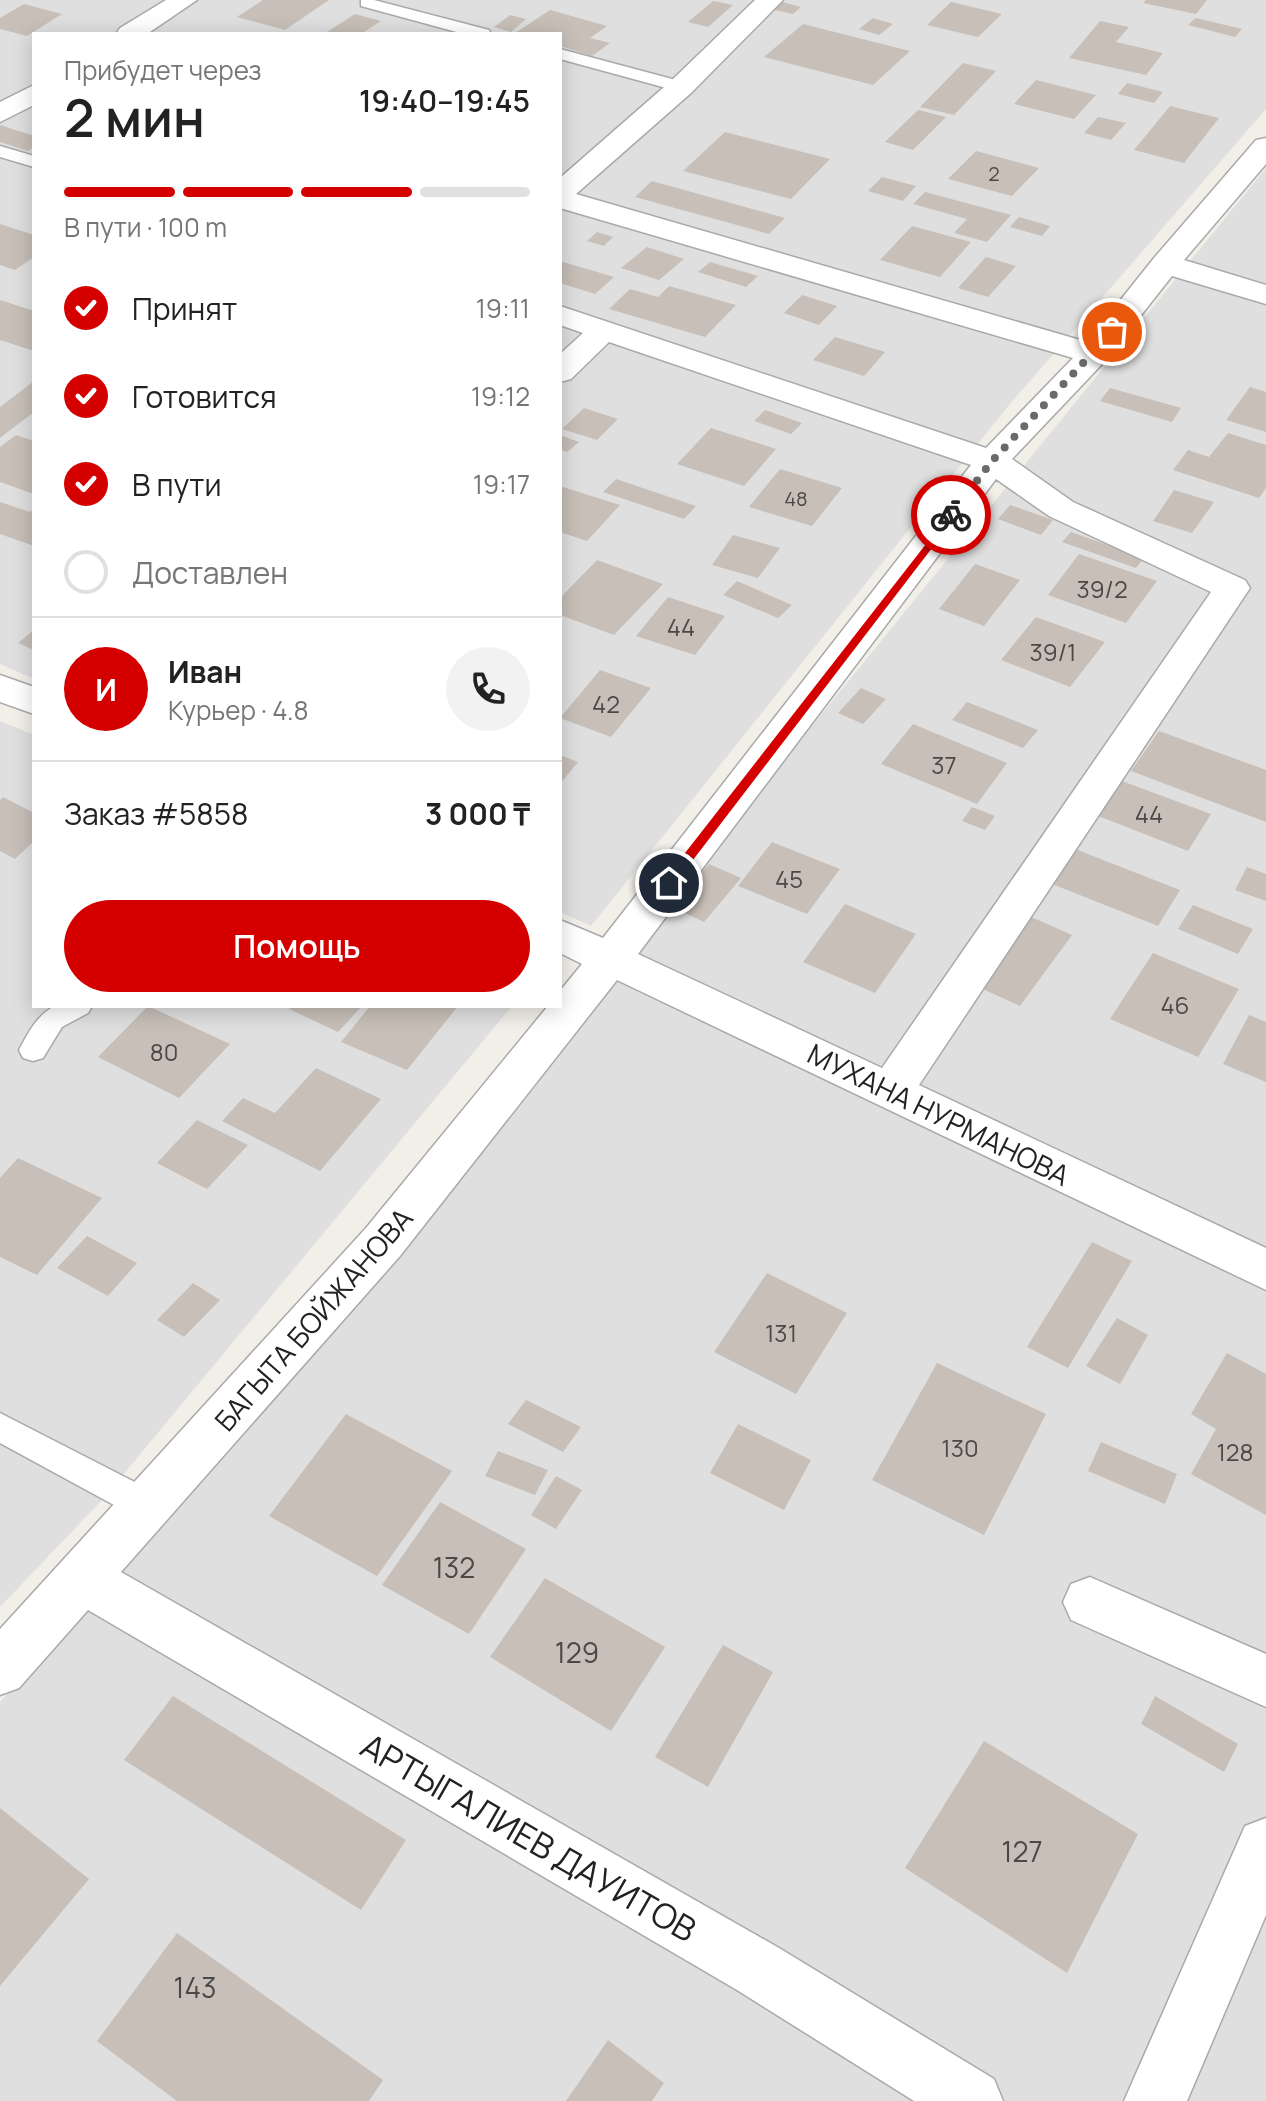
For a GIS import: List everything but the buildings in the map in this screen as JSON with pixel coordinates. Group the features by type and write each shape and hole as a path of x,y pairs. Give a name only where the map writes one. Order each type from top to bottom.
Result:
{"street":[{"path":"132,32 184,0"},
{"path":"562,191 681,87 770,0"},
{"path":"0,114 32,94"},
{"name":"БАГЫТА БОЙЖАНОВА","path":"0,1669 383,1242 611,958 992,461 1094,354 1165,264 1266,146"},
{"path":"562,200 1094,354"},
{"path":"1165,264 1266,295"},
{"path":"562,316 992,461 1061,509 1232,588 891,1091"},
{"path":"562,370 605,329"},
{"path":"0,687 32,701"},
{"name":"МУХАНА НУРМАНОВА","path":"562,936 1266,1270"},
{"name":"АРТЫГАЛИЕВ ДАУИТОВ","path":"83,1579 758,1969 972,2101"},
{"path":"1090,1602 1266,1681"},
{"path":"1155,2101 1266,1847"}],"lane":[{"path":"367,3 476,32"},
{"path":"562,55 681,87"},
{"path":"0,151 32,161"},
{"path":"33,1050 52,1020 74,1008"},
{"path":"0,1427 148,1506"}],"shaded area":[{"path":"0,0 1266,0 1266,109 1009,405 591,926 562,913 562,32 32,32 32,678 0,664"},
{"path":"1266,168 1266,2101 0,2101 0,1702 129,1565"},
{"path":"0,721 32,734 32,1008 510,1008 103,1499 0,1607"}],"way so far":[{"path":"951,515 992,461 1112,332"}],"route":[{"path":"669,883 951,515"}]}
